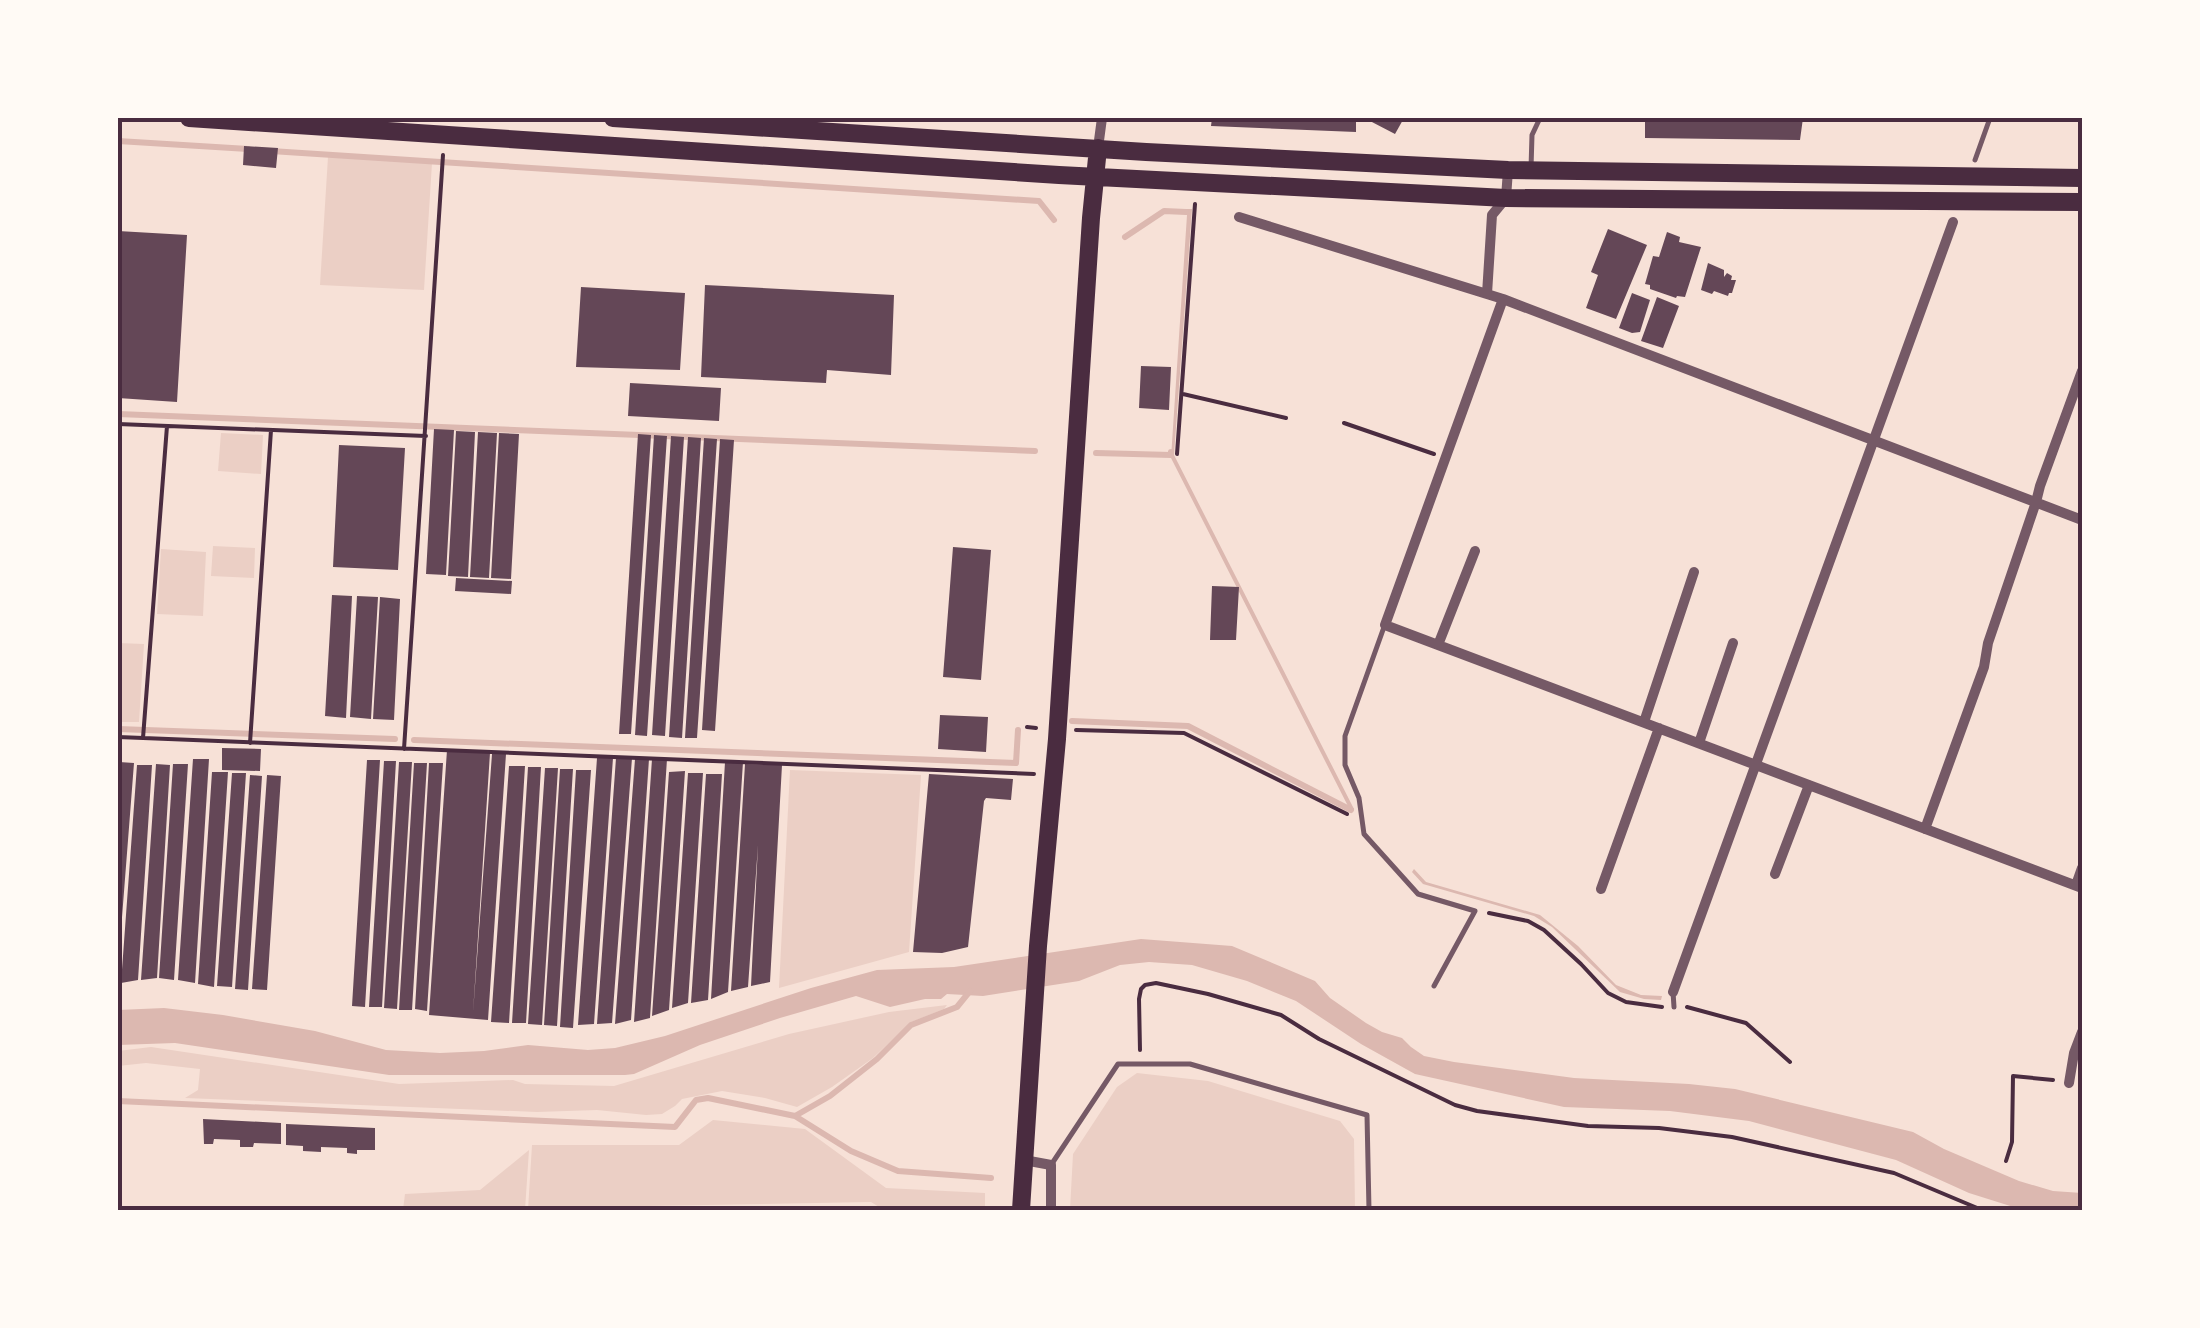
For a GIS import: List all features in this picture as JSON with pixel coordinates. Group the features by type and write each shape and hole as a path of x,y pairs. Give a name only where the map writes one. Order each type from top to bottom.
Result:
{"highway":[{"path":"189,118 1095,177 1506,198 2082,202"},
{"path":"613,118 1146,152 1508,170 2082,178"},
{"path":"1020,1210 1098,148"}],"street":[{"path":"1098,148 1102,118"},
{"path":"1486,294 1492,215 1506,198 1508,170"},
{"path":"1239,217 1503,299 2082,520"},
{"path":"1673,992 1953,222"},
{"path":"1503,299 1385,625 2079,886 2082,868"},
{"path":"1925,828 1984,667 1988,642 2082,371"},
{"path":"1438,645 1475,551"},
{"path":"1644,722 1694,572"},
{"path":"1699,743 1733,643"},
{"path":"1600,888 1659,728"},
{"path":"1775,874 1809,784"},
{"path":"2068,1083 2082,1032"},
{"path":"1022,1160 1052,1164 1051,1210"}],"lane":[{"path":"1531,170 1532,136 1540,118"},
{"path":"1975,160 1990,118"},
{"path":"1385,625 1344,736 1345,765 1359,798 1364,834 1418,894 1474,911 1434,986"},
{"path":"1673,992 1674,1008"},
{"path":"1052,1164 1118,1064 1190,1064 1368,1116 1369,1210"}],"path":[{"path":"404,748 445,136"},
{"path":"1177,454 1195,204"},
{"path":"1181,394 1286,418"},
{"path":"1344,423 1446,458"},
{"path":"118,424 426,436"},
{"path":"144,738 167,426"},
{"path":"250,742 272,430"},
{"path":"1027,727 1036,728"},
{"path":"1071,730 1184,733 1362,821"},
{"path":"118,738 1054,776"},
{"path":"1474,911 1528,921 1544,930 1608,993 1626,1002 1691,1007 1746,1023 1790,1062"},
{"path":"1140,1064 1139,999 1145,985 1156,982 1281,1015 1319,1039 1455,1105 1574,1124 1732,1137 1894,1174 1982,1210"},
{"path":"2006,1161 2012,1142 2012,1076 2068,1083"}],"shaded area":[{"path":"328,157 432,163 424,290 320,285"},
{"path":"1182,209 1192,209 1174,455 1354,809 1351,812 1171,458 1187,215"},
{"path":"221,433 263,435 261,474 218,471"},
{"path":"213,546 255,548 254,578 211,576"},
{"path":"161,549 206,552 203,616 157,614"},
{"path":"118,643 144,644 139,722 118,722"},
{"path":"790,770 921,775 909,952 779,988"},
{"path":"1414,869 1426,882 1540,915 1616,985 1641,995 1662,996 1661,1000 1620,992 1552,927 1534,916 1423,884 1412,872"},
{"path":"1141,939 1232,946 1315,981 1330,998 1366,1023 1402,1038 1424,1056 1574,1078 1735,1089 1913,1132 2019,1181 2053,1191 2082,1193 2082,1210 2023,1210 1969,1193 1896,1160 1749,1121 1670,1111 1564,1107 1415,1074 1296,1001 1192,965 1120,965 1079,981 983,996 947,994 941,999 890,1007 856,996 700,1045 625,1075 389,1075 175,1043 118,1045 118,1010 164,1008 315,1031 386,1050 440,1053 528,1045 615,1048 877,970 954,967"},
{"path":"947,1005 911,1022 873,1058 797,1107 722,1091 682,1099 662,1114 646,1115 597,1110 537,1112 185,1098 198,1090 200,1069 146,1063 118,1066 118,1051 151,1047 399,1084 513,1080 525,1084 614,1086 789,1034 889,1012"},
{"path":"1137,1073 1208,1081 1340,1121 1354,1139 1355,1210 1070,1210 1073,1154 1117,1087"},
{"path":"713,1120 805,1129 886,1188 985,1193 985,1210 884,1210 871,1202 528,1210 532,1145 679,1145"},
{"path":"529,1150 525,1210 403,1210 405,1194 480,1190"}],"building":[{"path":"1212,118 1356,118 1356,132 1211,126"},
{"path":"1404,118 1395,134 1370,121"},
{"path":"1645,118 1803,118 1800,140 1645,138"},
{"path":"244,146 278,148 276,168 243,165"},
{"path":"1608,229 1647,245 1616,319 1586,308 1598,275 1591,272"},
{"path":"118,231 187,235 177,402 118,398"},
{"path":"1667,232 1680,237 1679,242 1701,247 1685,297 1676,298 1645,284 1653,256 1659,257"},
{"path":"1708,263 1724,270 1724,277 1727,273 1731,280 1736,280 1728,296 1701,290"},
{"path":"705,285 894,295 891,375 827,370 826,383 701,377"},
{"path":"581,287 685,293 680,370 576,367"},
{"path":"1632,293 1650,300 1640,332 1632,333 1619,328"},
{"path":"1657,297 1679,306 1663,348 1641,341"},
{"path":"1141,366 1171,367 1169,410 1139,408"},
{"path":"630,383 721,388 719,421 628,416"},
{"path":"434,429 454,430 446,575 426,574"},
{"path":"456,431 475,432 468,577 448,576"},
{"path":"478,432 497,433 489,578 470,577"},
{"path":"499,433 519,434 511,579 491,578"},
{"path":"638,434 651,435 631,734 619,734"},
{"path":"654,435 667,436 647,736 635,735"},
{"path":"671,436 684,437 665,736 652,735"},
{"path":"688,437 701,438 682,738 669,737"},
{"path":"704,438 717,439 697,738 685,738"},
{"path":"720,439 734,440 715,731 702,730"},
{"path":"339,445 405,448 398,570 333,567"},
{"path":"953,547 991,550 981,680 943,677"},
{"path":"456,578 512,581 511,594 455,591"},
{"path":"1212,586 1239,587 1236,640 1210,640"},
{"path":"332,595 352,596 346,718 325,716"},
{"path":"357,596 378,597 371,719 350,717"},
{"path":"380,597 400,599 394,720 373,719"},
{"path":"940,715 988,717 986,752 938,749"},
{"path":"222,748 261,749 260,771 222,770"},
{"path":"447,750 490,753 473,1013 492,754 506,754 488,1020 429,1015"},
{"path":"597,758 613,758 594,1024 578,1025"},
{"path":"616,758 632,758 612,1023 597,1024"},
{"path":"193,759 209,759 195,983 178,980"},
{"path":"635,759 649,759 631,1020 615,1024"},
{"path":"652,759 667,759 650,1018 634,1022"},
{"path":"367,760 380,760 365,1007 352,1006"},
{"path":"384,761 396,761 382,1007 369,1007"},
{"path":"119,762 134,763 120,943 118,942"},
{"path":"399,762 412,762 397,1009 384,1008"},
{"path":"725,762 743,762 728,992 711,999"},
{"path":"414,763 427,763 412,1010 399,1010"},
{"path":"429,763 443,763 427,1011 415,1009"},
{"path":"156,764 170,765 157,978 141,980"},
{"path":"173,764 188,764 174,980 159,978"},
{"path":"745,764 782,765 770,982 751,986 758,845 748,987 731,991"},
{"path":"137,765 152,765 138,980 121,983"},
{"path":"509,766 525,766 509,1023 491,1022"},
{"path":"528,767 541,767 526,1023 512,1023"},
{"path":"545,768 558,768 542,1025 528,1024"},
{"path":"560,769 573,769 557,1026 544,1025"},
{"path":"576,770 591,770 573,1028 560,1027"},
{"path":"685,771 669,1010 652,1016 669,772"},
{"path":"212,772 228,772 214,987 198,984"},
{"path":"232,773 246,773 232,987 217,986"},
{"path":"688,773 703,773 688,1003 672,1008"},
{"path":"706,774 722,774 708,1000 691,1003"},
{"path":"929,774 1013,779 1011,800 984,801 968,947 942,953 913,952"},
{"path":"250,775 262,776 248,990 235,989"},
{"path":"267,775 281,776 267,990 252,989"},
{"path":"203,1119 281,1123 281,1144 240,1147 240,1140 214,1139 213,1144 204,1144"},
{"path":"286,1124 375,1128 375,1150 357,1150 357,1154 347,1153 347,1148 321,1147 321,1152 303,1151 303,1146 286,1145"}],"waterway":[{"path":"1047,118 1061,118"},
{"path":"118,141 248,149"},
{"path":"271,151 1039,201 1054,220"},
{"path":"1125,237 1164,211 1186,212"},
{"path":"118,414 1035,451"},
{"path":"1096,453 1171,452"},
{"path":"1072,721 1188,726 1351,810"},
{"path":"118,729 395,739"},
{"path":"414,740 1016,763 1018,730"},
{"path":"795,1116 830,1096 877,1059 911,1025 957,1007 970,991"},
{"path":"118,1101 675,1127 696,1100 708,1098 795,1116 851,1151 898,1171 991,1178"}]}
